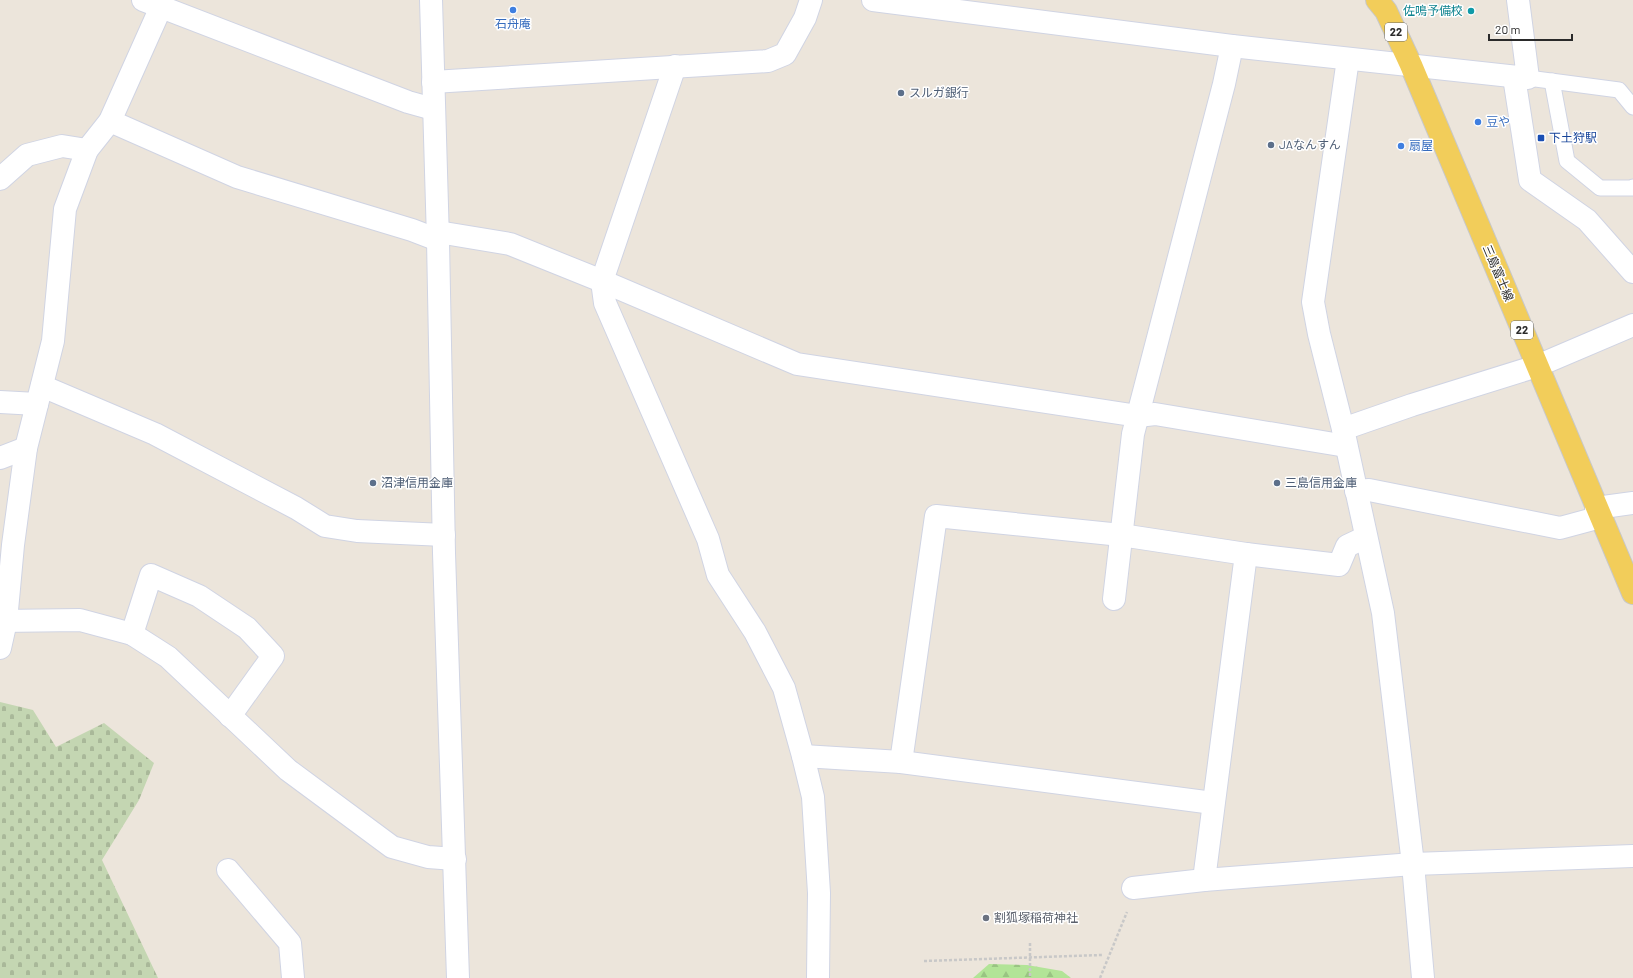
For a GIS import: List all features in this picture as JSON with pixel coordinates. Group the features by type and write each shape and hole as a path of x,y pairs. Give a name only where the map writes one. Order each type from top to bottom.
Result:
{"main road":[{"name":"三島富士線","path":"1377,0 1386,11 1411,65 1633,593"}],"street":[{"path":"431,0 433,109 438,236 444,535 458,978"},
{"path":"433,82 768,61 785,54 805,18 811,0"},
{"path":"872,0 1232,46 1521,78"},
{"path":"1518,0 1521,78 1530,180 1587,220 1633,272"},
{"path":"0,648 26,448 53,341 65,209 87,150 110,121 152,3 408,102 433,109"},
{"path":"1114,599 1133,434 1224,84 1232,46"},
{"path":"1348,59 1313,302 1319,334 1345,438 1383,613 1413,864 1423,978"},
{"path":"675,66 602,281 605,303 708,539 718,575 755,632 784,688 813,797 819,893 818,978"},
{"path":"110,121 237,177 412,230 438,236 510,244 602,281 797,364 1138,416 1155,414 1345,438 1412,405 1537,366 1633,325"},
{"path":"0,179 27,155 62,146 87,150"},
{"path":"0,402 40,395 155,434 296,508 325,526 356,531 444,535"},
{"path":"0,458 26,448"},
{"path":"1356,490 1369,490 1560,528 1598,512 1633,503"},
{"path":"901,762 936,516 1121,535 1246,554 1339,565 1347,546 1366,536"},
{"path":"1204,880 1246,554"},
{"path":"132,634 151,575 199,596 247,628 273,656 230,716"},
{"path":"3,621 80,620 132,634 168,657 288,770 392,847 428,857 455,859"},
{"path":"803,756 901,762 1213,803"},
{"path":"1133,888 1204,880 1413,864 1633,856"},
{"path":"228,870 290,943 293,978"}],"lane":[{"path":"1521,78 1619,90 1633,107"},
{"path":"1552,81 1567,161 1600,188 1633,187"}],"path":[{"path":"1100,978 1128,909 1133,888"},
{"path":"1030,944 1030,978"},
{"path":"924,961 1102,955"}],"green space":[{"path":"0,702 33,710 56,747 104,723 154,763 139,800 102,860 158,978 0,978"},
{"path":"989,964 1027,965 1062,971 1071,978 973,978"}],"place":[{"name":"石舟庵","path":"513,10"},
{"name":"佐鳴予備校","path":"1471,11"},
{"name":"スルガ銀行","path":"901,93"},
{"name":"豆や","path":"1478,122"},
{"name":"下土狩駅","path":"1541,138"},
{"name":"JAなんすん","path":"1271,145"},
{"name":"扇屋","path":"1401,146"},
{"name":"沼津信用金庫","path":"373,483"},
{"name":"三島信用金庫","path":"1277,483"},
{"name":"割狐塚稲荷神社","path":"986,918"}]}
